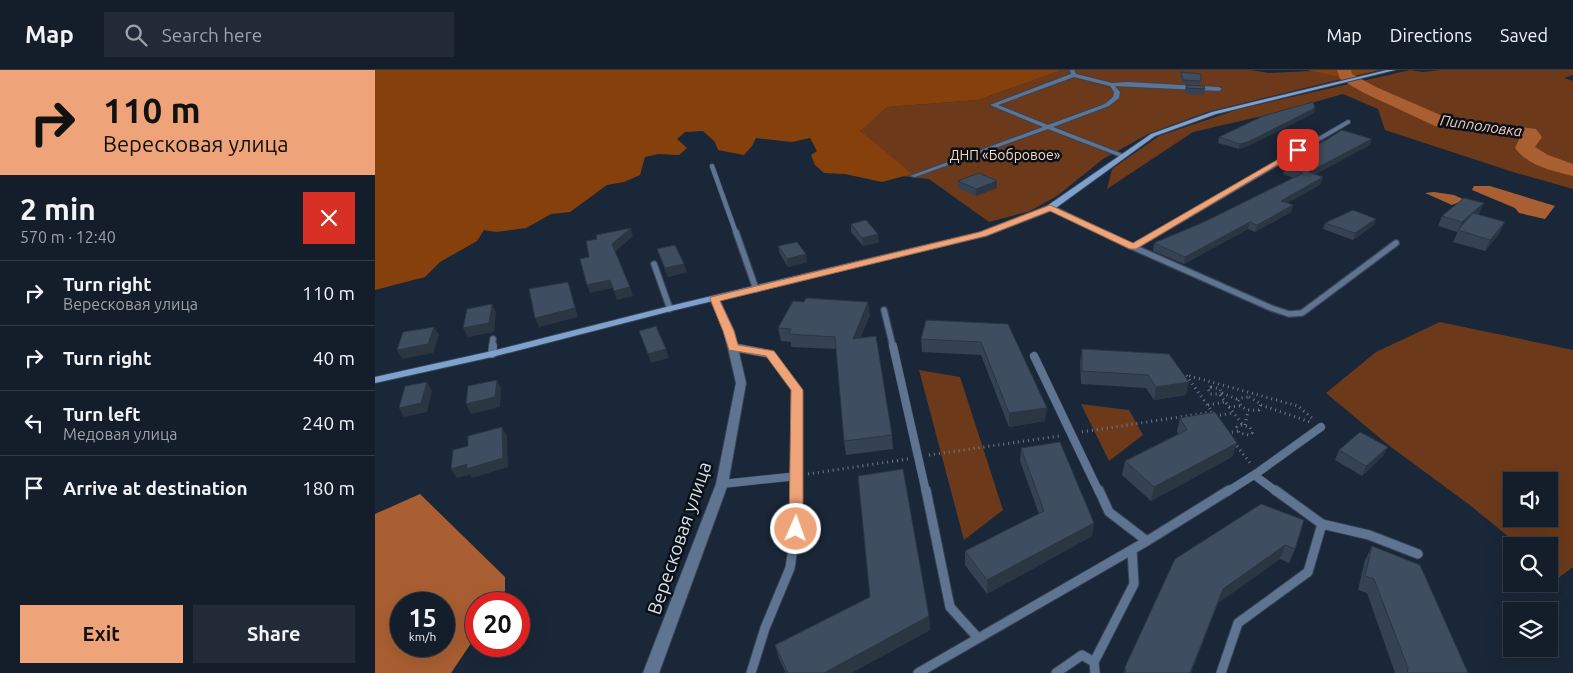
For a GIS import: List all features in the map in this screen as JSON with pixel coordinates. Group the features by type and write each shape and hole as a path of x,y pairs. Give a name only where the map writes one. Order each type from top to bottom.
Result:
{"main road":[{"path":"375,380 492,354 983,234 1050,208 1153,135 1214,112 1393,70"}],"street":[{"path":"1123,156 993,105 1073,73 1112,85 1127,84 1219,89"},
{"path":"913,176 1107,105 1116,98 1117,92 1112,85"},
{"path":"1050,208 1133,247 1347,122"},
{"name":"Вересковая улица","path":"651,673 722,484 741,383 729,331 715,299"}],"lane":[{"path":"712,166 757,288"},
{"path":"1133,247 1271,308 1289,314 1302,313 1396,244"},
{"path":"654,264 670,309"},
{"path":"884,310 919,457 950,607 978,638"},
{"path":"492,354 493,339"},
{"path":"733,348 770,354 797,390 798,476 796,529 790,568 765,628 751,673"},
{"path":"1034,356 1109,512 1147,541"},
{"path":"918,673 1147,541 1255,474 1321,426"},
{"path":"1255,474 1322,524 1369,535 1418,554"},
{"path":"722,484 798,476"},
{"path":"1221,673 1238,624 1308,572 1322,524"},
{"path":"1095,673 1094,662 1134,584 1132,550"},
{"path":"1056,673 1082,655 1094,662"}],"path":[{"path":"1219,422 1186,375 1253,396 1298,406 1321,426"},
{"path":"1209,392 1208,388 1218,386"},
{"path":"1218,386 1225,402 1233,413 1244,425 1252,430 1251,433 1244,435 1238,431 1227,433"},
{"path":"1199,394 1209,392 1214,396 1221,394 1239,400 1244,397 1253,396"},
{"path":"1253,396 1261,405 1321,426"},
{"path":"1239,400 1240,406"},
{"path":"1207,405 1225,402"},
{"path":"1229,407 1240,406 1248,410 1259,410 1261,405"},
{"path":"1244,425 1248,410"},
{"path":"798,476 1212,412"},
{"path":"1215,416 1233,413"},
{"path":"1238,431 1237,427 1244,425"},
{"path":"1223,428 1255,474"}],"green space":[{"name":"ДНП «Бобровое»","path":"1062,70 1251,70 1269,73 1333,70 1346,78 1207,112 1150,133 1103,159 1057,196 1030,211 989,222 929,179 892,175 860,130 887,107 978,100"},
{"path":"1410,70 1423,72 1440,70 1573,70 1573,75 1564,78 1573,81 1573,189 1513,172 1385,130 1378,109 1343,94 1275,113 1193,132 1107,189 1112,169 1159,136 1239,109"},
{"path":"1440,322 1573,350 1573,567 1558,578 1558,537 1509,537 1471,506 1387,444 1326,393 1376,352"},
{"path":"919,370 960,377 1003,510 964,540"},
{"path":"1081,404 1129,410 1143,435 1109,461"}],"shaded area":[{"path":"375,70 1062,70 978,100 887,107 860,131 912,174 882,182 845,174 824,173 815,165 811,155 817,151 810,138 792,142 756,138 744,155 718,150 715,142 703,131 685,132 677,139 687,148 679,155 658,154 645,157 640,175 624,182 607,185 570,212 551,214 526,228 496,232 484,230 477,241 440,262 425,277 375,290"},
{"path":"1307,70 1380,70 1346,78"},
{"path":"1474,186 1490,186 1555,206 1545,219 1519,213 1515,208 1472,190"},
{"path":"1434,192 1454,195 1465,200 1452,205 1425,193"},
{"path":"420,494 505,577 505,591 465,592 465,652 451,673 375,673 375,514"}],"building":[{"path":"1181,72 1201,74 1201,81 1183,80"},
{"path":"1186,85 1204,86 1205,89 1187,88"},
{"path":"1313,102 1315,108 1250,141 1240,144 1219,137 1263,116"},
{"path":"1342,130 1372,139 1309,172 1323,177 1281,201 1293,205 1257,225 1250,222 1185,257 1154,243 1204,222 1303,173 1285,168 1294,162 1284,159 1300,150 1303,151 1326,140"},
{"path":"979,173 997,181 976,189 958,181"},
{"path":"1464,198 1484,203 1462,222 1442,216"},
{"path":"1353,210 1376,219 1355,233 1325,223"},
{"path":"1473,213 1505,222 1490,240 1458,230"},
{"path":"866,220 878,234 862,238 851,224"},
{"path":"631,228 612,244 630,287 614,291 610,280 587,285 580,259 589,257 586,241 597,239 596,235"},
{"path":"797,242 806,254 787,259 778,246"},
{"path":"675,245 684,264 665,268 657,249"},
{"path":"568,282 575,308 535,318 529,289"},
{"path":"806,298 868,302 853,339 876,336 892,435 844,441 835,337 789,334 791,329 778,328 793,301 804,302"},
{"path":"492,304 489,323 463,328 467,309"},
{"path":"926,320 1008,324 1047,408 1009,413 981,342 921,339"},
{"path":"656,326 666,349 648,354 639,331"},
{"path":"434,327 428,344 397,350 403,332"},
{"path":"1082,349 1169,354 1189,382 1156,387 1148,375 1082,371"},
{"path":"497,380 495,397 466,404 468,386"},
{"path":"427,382 421,403 399,408 405,386"},
{"path":"1215,412 1237,443 1154,487 1125,461 1187,430 1180,418"},
{"path":"502,427 503,458 466,469 467,464 451,469 453,450 468,446 468,436"},
{"path":"1360,432 1388,447 1366,466 1339,450"},
{"path":"1060,442 1094,523 987,580 965,551 1044,511 1021,448"},
{"path":"903,469 929,616 824,673 788,673 775,645 870,597 858,476"},
{"path":"1261,504 1304,520 1295,549 1285,545 1223,589 1190,673 1126,673 1125,667 1175,559"},
{"path":"1372,546 1420,565 1468,673 1407,673 1408,668 1374,579 1365,576"}],"waterway":[{"name":"Пипполовка","path":"1344,70 1345,76 1370,90 1441,122 1530,133 1533,137 1527,141 1525,148 1530,153 1547,162 1573,170"}],"route":[{"path":"796,529 798,476 797,390 770,354 733,348 729,331 715,299 983,234 1050,208 1133,247 1298,150"}]}
